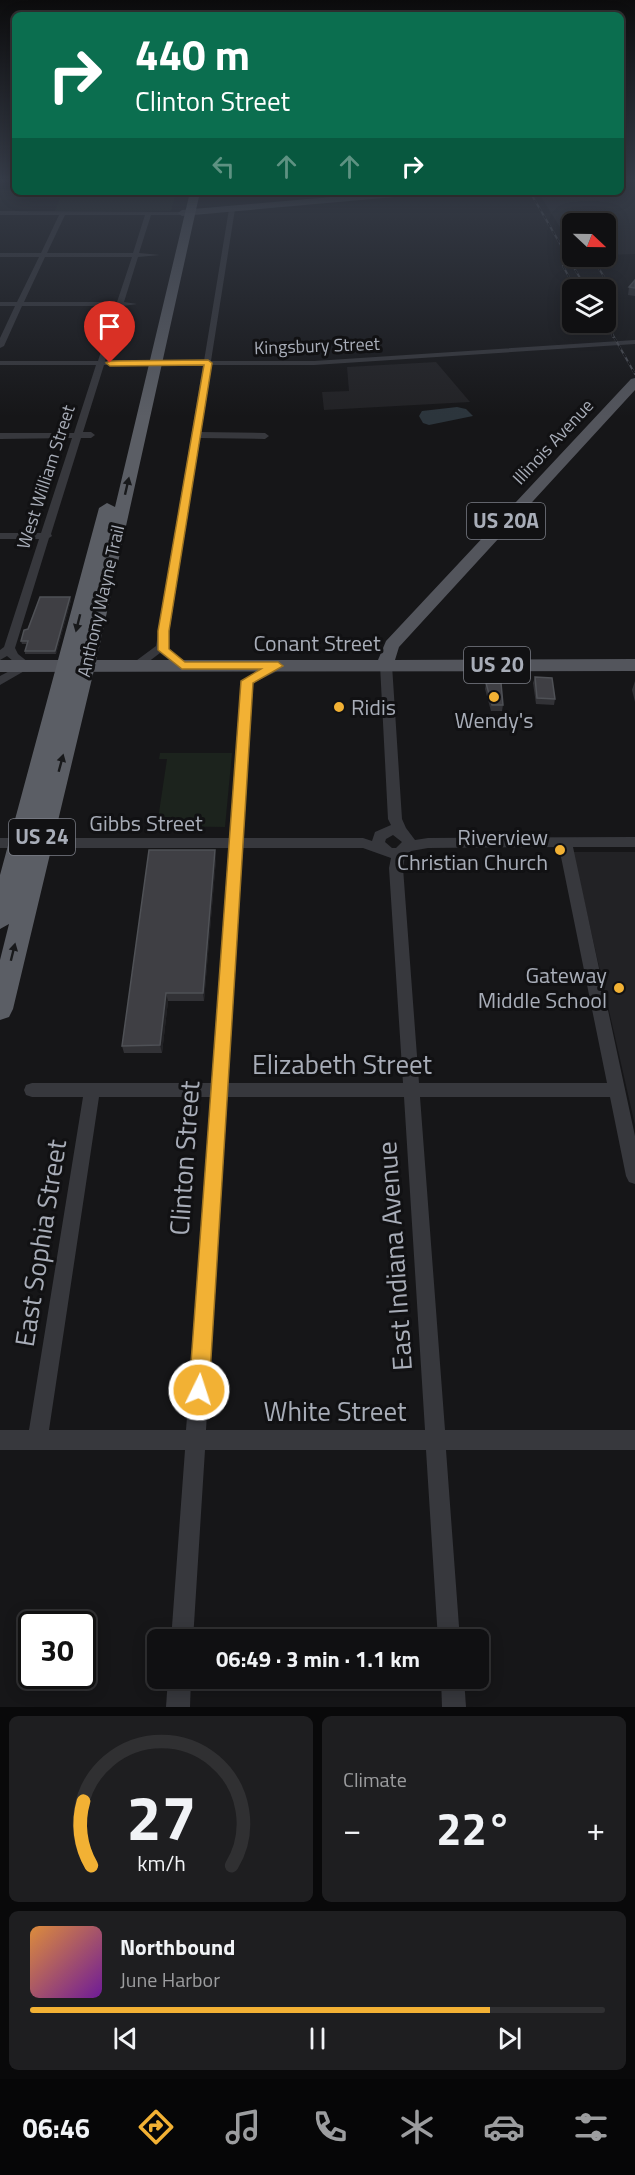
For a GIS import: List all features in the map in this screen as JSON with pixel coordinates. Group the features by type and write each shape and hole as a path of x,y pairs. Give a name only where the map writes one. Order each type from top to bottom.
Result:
{"highway":[{"name":"Anthony Wayne Trail","path":"0,919 20,843 76,666 175,258"},
{"name":"Anthony Wayne Trail","path":"0,1009 20,843"}],"main road":[{"name":"Illinois Avenue","path":"386,665 387,655 392,645 635,382"},
{"name":"Conant Street","path":"0,666 635,665"}],"street":[{"path":"0,346 42,258"},
{"name":"West William Street","path":"27,666 4,652 47,536 134,258"},
{"path":"135,666 161,647 224,258"},
{"path":"0,304 133,304"},
{"name":"Kingsbury Street","path":"0,363 314,363 635,342"},
{"path":"0,436 91,435"},
{"path":"196,435 265,436"},
{"path":"0,536 47,536"},
{"path":"161,647 167,655 182,666"},
{"name":"East Indiana Avenue","path":"386,665 394,842 448,1629"},
{"path":"0,681 27,666"},
{"path":"220,666 231,669 247,681 278,666"},
{"name":"Clinton Street","path":"183,1629 247,681"},
{"path":"564,842 635,1176"},
{"name":"Gibbs Street","path":"20,843 635,842"},
{"name":"Elizabeth Street","path":"32,1090 617,1090"},
{"name":"East Sophia Street","path":"38,1439 92,1091"},
{"name":"White Street","path":"0,1440 635,1440"},
{"path":"178,1707 179,1689"},
{"path":"453,1689 454,1707"}],"shaded area":[{"path":"436,362 470,402 324,410 322,392 349,391 347,367"},
{"path":"457,407 466,409 473,416 429,425 423,423 419,416 422,411"},
{"path":"160,753 232,753 225,827 157,826 167,759 159,759"},
{"name":"Gateway Middle School","path":"573,852 635,852 635,1125"}],"building":[{"path":"635,280 635,288 629,287"},
{"path":"40,597 70,597 55,651 25,651 28,641 21,641 24,630 28,629"},
{"path":"535,677 552,678 555,699 537,698"},
{"name":"Wendy's","path":"486,683 501,683 503,705 492,705"},
{"path":"149,850 215,850 203,993 166,993 160,1045 122,1046"}],"railway":[{"path":"568,258 581,279"},
{"path":"564,267 570,279"},
{"path":"598,267 614,293 608,316 612,334"},
{"path":"612,334 635,374"}],"place":[{"name":"Wendy's","path":"494,697"},
{"name":"Ridis","path":"339,707"},
{"name":"Riverview Christian Church","path":"560,850"},
{"name":"Gateway Middle School","path":"619,988"}],"route":[{"path":"110,363 208,363 161,647 169,657 182,666 278,666 247,681 199,1390"}]}
